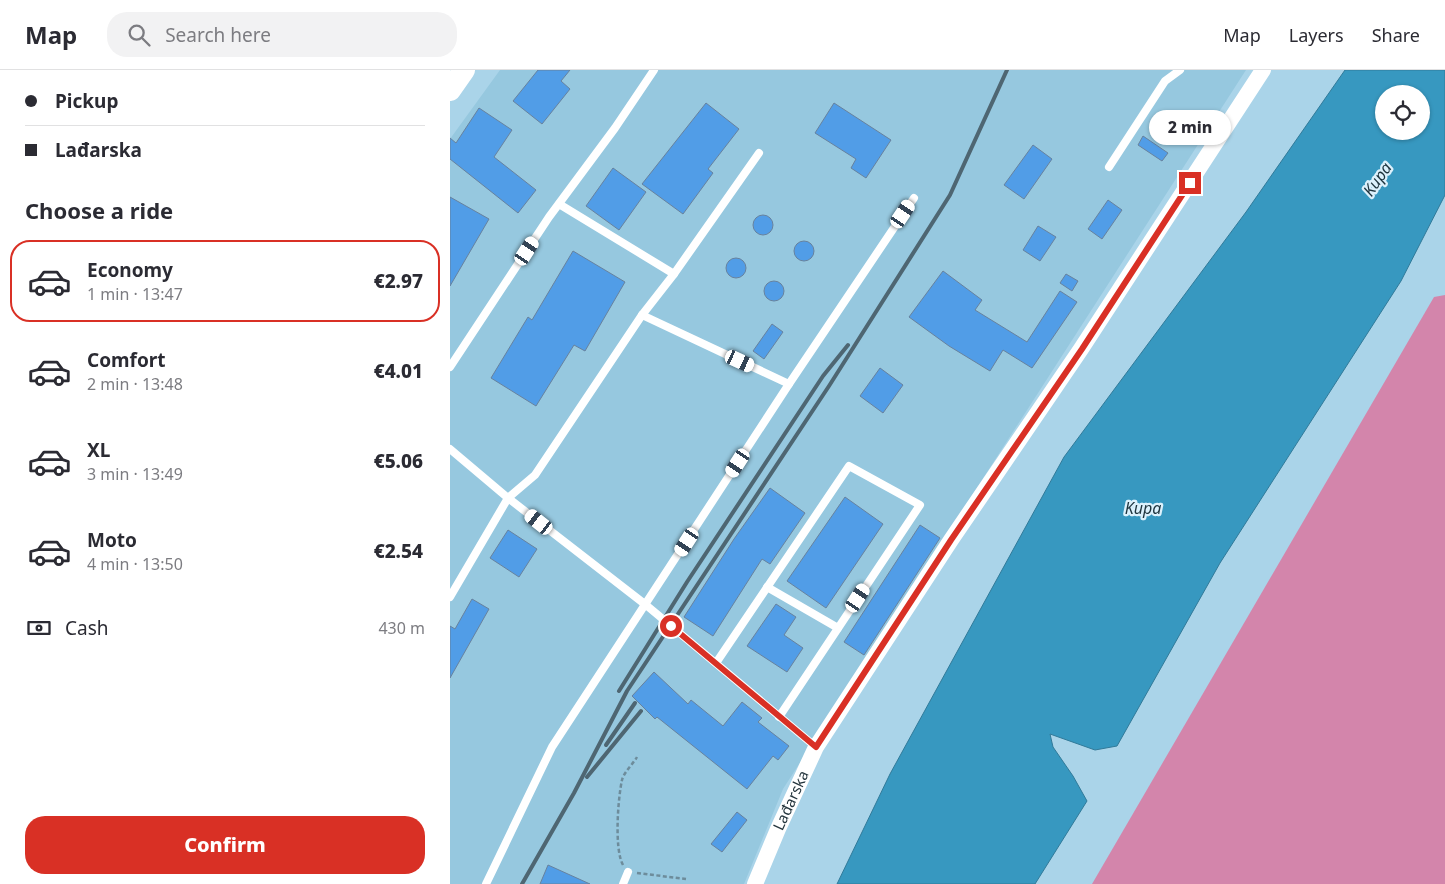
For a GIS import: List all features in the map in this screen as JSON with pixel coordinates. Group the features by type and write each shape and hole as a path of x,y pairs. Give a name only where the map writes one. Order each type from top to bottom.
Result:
{"main road":[{"path":"450,90 464,70"}],"street":[{"name":"Lađarska","path":"755,884 816,747 951,540 1082,349 1263,70"}],"lane":[{"path":"450,367 559,204 615,128 654,70"},
{"path":"1109,167 1164,81 1180,70"},
{"path":"450,596 508,498 535,474 642,315 674,274 759,153"},
{"path":"486,884 552,746 789,384 914,198"},
{"path":"559,204 674,274"},
{"path":"642,315 789,384"},
{"path":"450,449 508,498 646,604 816,747"},
{"path":"716,663 849,466 920,505 779,717"},
{"path":"768,587 838,628"},
{"path":"623,884 628,872"}],"path":[{"path":"637,757 622,778 617,832 621,861 628,872 686,879"}],"shaded area":[{"path":"500,70 1246,70 783,789 744,884 450,884 450,139"},
{"path":"1445,295 1445,884 1092,884 1434,297"}],"water":[{"name":"Kupa","path":"1345,70 1445,70 1445,195 1401,281 1220,563 1117,746 1095,750 1050,734 1053,747 1087,801 1035,884 837,884 890,774 1064,457 1246,212"}],"building":[{"path":"538,70 570,70 561,81 570,89 542,124 513,101"},
{"path":"706,103 739,129 708,169 713,173 683,214 642,184"},
{"path":"834,103 891,140 866,178 851,168 856,159 815,133"},
{"path":"479,108 512,130 494,157 536,190 518,213 450,159 450,138 456,143"},
{"path":"1143,136 1168,153 1162,161 1138,145"},
{"path":"1033,145 1052,159 1024,199 1004,185"},
{"path":"613,168 646,192 619,230 586,206"},
{"path":"450,197 489,219 450,286"},
{"path":"1108,200 1122,210 1102,239 1088,229"},
{"path":"763,215 770,218 773,225 770,232 763,235 756,232 753,225 756,218"},
{"path":"1038,226 1056,237 1040,261 1023,250"},
{"path":"804,241 811,244 814,251 811,258 804,261 797,258 794,251 797,244"},
{"path":"573,251 625,282 585,351 574,345 536,406 491,378 528,317 532,320"},
{"path":"736,258 743,261 746,268 743,275 736,278 729,275 726,268 729,261"},
{"path":"943,271 982,300 975,310 1027,342 1060,291 1077,302 1032,368 1003,350 990,371 949,346 909,317"},
{"path":"1066,274 1078,281 1072,291 1060,283"},
{"path":"774,281 781,284 784,291 781,298 774,301 767,298 764,291 767,284"},
{"path":"772,324 783,332 764,359 753,351"},
{"path":"880,368 903,385 883,413 860,396"},
{"path":"770,488 805,513 770,564 762,559 713,636 684,617 734,539"},
{"path":"845,497 883,524 826,608 787,581"},
{"path":"920,525 940,538 864,655 844,642"},
{"path":"508,530 537,549 519,577 490,558"},
{"path":"472,599 489,609 450,678 450,626 455,629"},
{"path":"776,604 796,617 784,635 803,648 787,672 747,646"},
{"path":"654,672 688,704 691,700 723,726 742,702 762,718 758,722 789,746 778,760 773,756 747,789 657,717 655,719 632,696"},
{"path":"737,812 747,820 722,852 711,844"},
{"path":"548,865 590,884 540,884"}],"railway":[{"path":"522,884 574,793 627,691 829,386 950,195 1007,70"},
{"path":"619,691 687,582 823,376 848,345"},
{"path":"606,745 635,703"},
{"path":"587,777 641,711"}],"route":[{"path":"671,626 816,747 951,540 1082,349 1190,183"}]}
